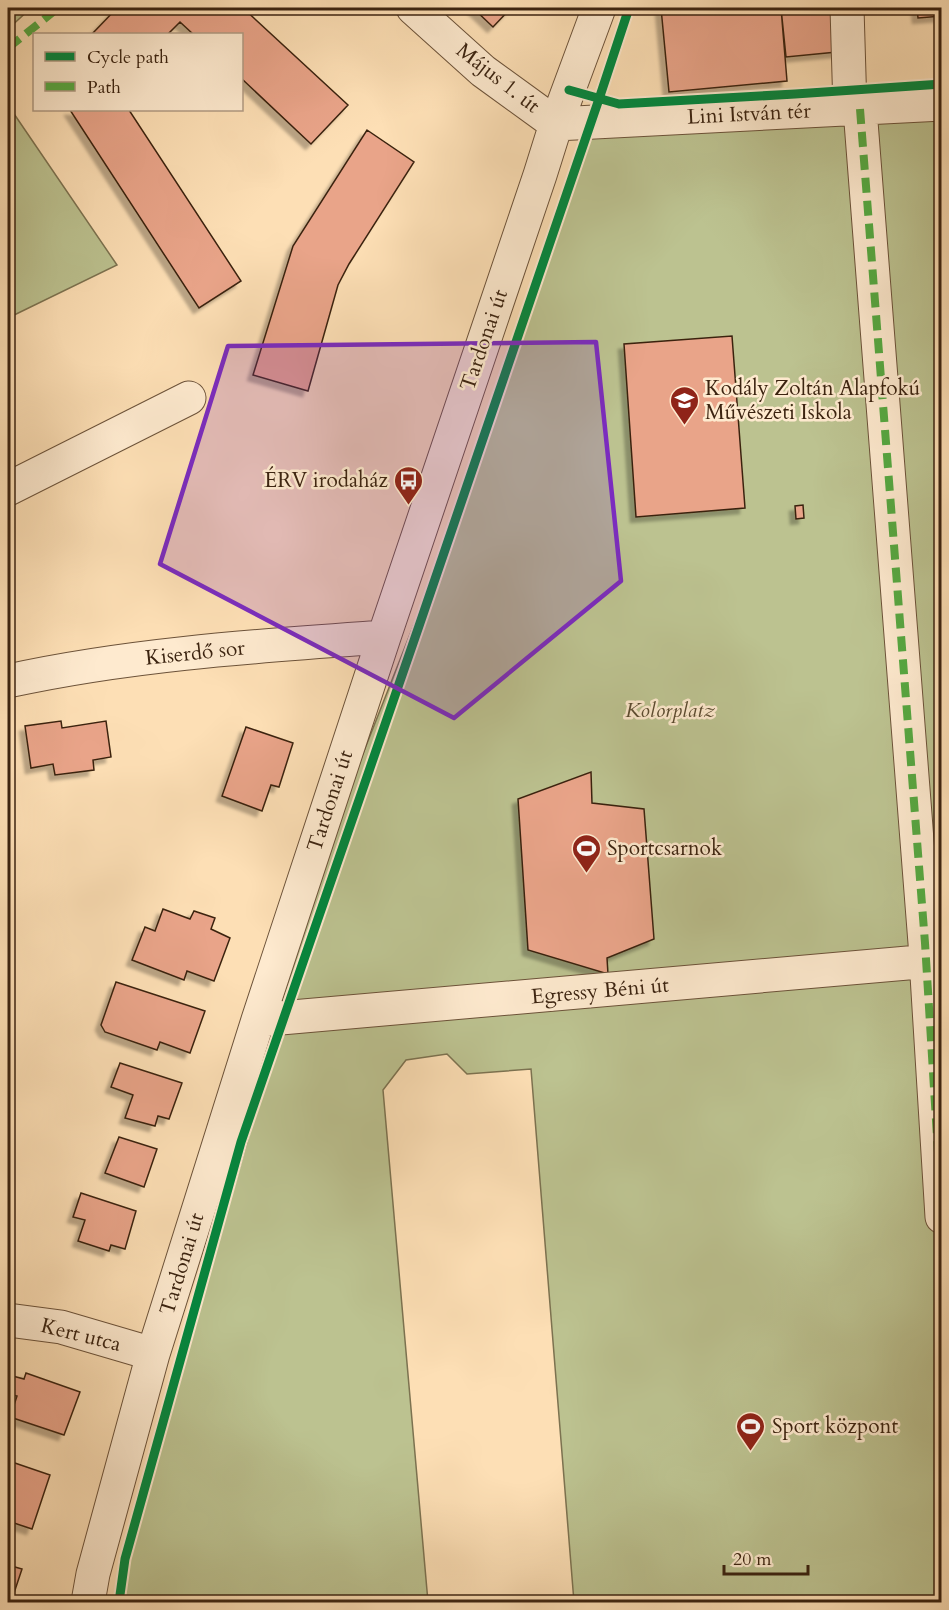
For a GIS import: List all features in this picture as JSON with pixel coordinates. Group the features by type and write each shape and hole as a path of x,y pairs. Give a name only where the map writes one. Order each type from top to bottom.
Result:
{"street":[{"name":"Május 1. út","path":"413,8 483,71 556,124"},
{"name":"Tardonai út","path":"88,1602 93,1574 153,1354 258,1020 556,124 599,8"},
{"path":"847,8 934,961 942,1217"},
{"name":"Lini István tér","path":"556,124 942,105"},
{"path":"8,489 189,398"},
{"name":"Kiserdő sor","path":"8,681 56,670 187,652 384,637"},
{"name":"Egressy Béni út","path":"258,1020 934,961"},
{"name":"Kert utca","path":"8,1320 61,1327 153,1354"}],"highlighted area":[{"path":"596,342 621,581 454,718 160,564 228,346"}],"green space":[{"path":"8,8 31,8 8,29"},
{"path":"8,105 117,265 8,318"},
{"name":"Kolorplatz","path":"941,109 941,1602 574,1602 531,1069 467,1074 447,1054 406,1060 383,1090 428,1602 119,1602 125,1559 283,1019 258,1020 459,510 591,122"}],"building":[{"path":"117,8 243,8 348,105 311,144 243,80 243,33 192,33 180,22 169,33 93,33"},
{"path":"473,8 511,8 493,27"},
{"path":"661,8 781,8 787,81 669,92"},
{"path":"781,8 842,8 847,51 786,57"},
{"path":"917,8 942,8 942,16 918,18"},
{"path":"71,111 130,111 241,281 199,308"},
{"path":"367,130 414,162 338,285 308,391 253,375 293,246"},
{"name":"Kodály Zoltán Alapfokú Művészeti Iskola","path":"732,336 745,508 636,517 624,344"},
{"path":"803,505 804,518 796,519 795,506"},
{"path":"61,721 62,728 106,721 111,757 93,760 94,770 55,775 53,764 31,768 25,726"},
{"path":"246,727 293,743 279,787 271,785 262,811 222,796"},
{"name":"Sportcsarnok","path":"591,772 592,803 644,809 654,939 607,958 608,974 528,950 518,799"},
{"path":"163,909 190,919 194,911 215,918 211,929 230,938 214,981 187,971 184,980 132,960 145,927 155,931"},
{"path":"116,982 205,1011 190,1053 160,1042 157,1050 105,1032 101,1025"},
{"path":"120,1063 182,1083 169,1119 158,1116 155,1126 125,1118 133,1095 111,1087"},
{"path":"119,1137 157,1149 144,1187 105,1173"},
{"path":"81,1193 136,1211 125,1249 111,1245 109,1251 78,1241 85,1220 73,1217"},
{"path":"26,1373 80,1392 64,1435 10,1417 17,1396 8,1394 9,1375 24,1379"},
{"path":"9,1461 50,1475 32,1529 8,1521"},
{"path":"8,1565 22,1569 11,1602 8,1602"}],"marked path":[{"path":"8,48 58,8"},
{"path":"860,109 925,943 942,1217"}],"cycle path":[{"path":"119,1602 125,1559 241,1142 629,8"},
{"path":"569,90 619,104 942,84"}],"place":[{"name":"Kodály Zoltán Alapfokú Művészeti Iskola","path":"684,426"},
{"name":"ÉRV irodaház","path":"409,506"},
{"name":"Sportcsarnok","path":"586,874"},
{"name":"Sport központ","path":"751,1452"}]}
